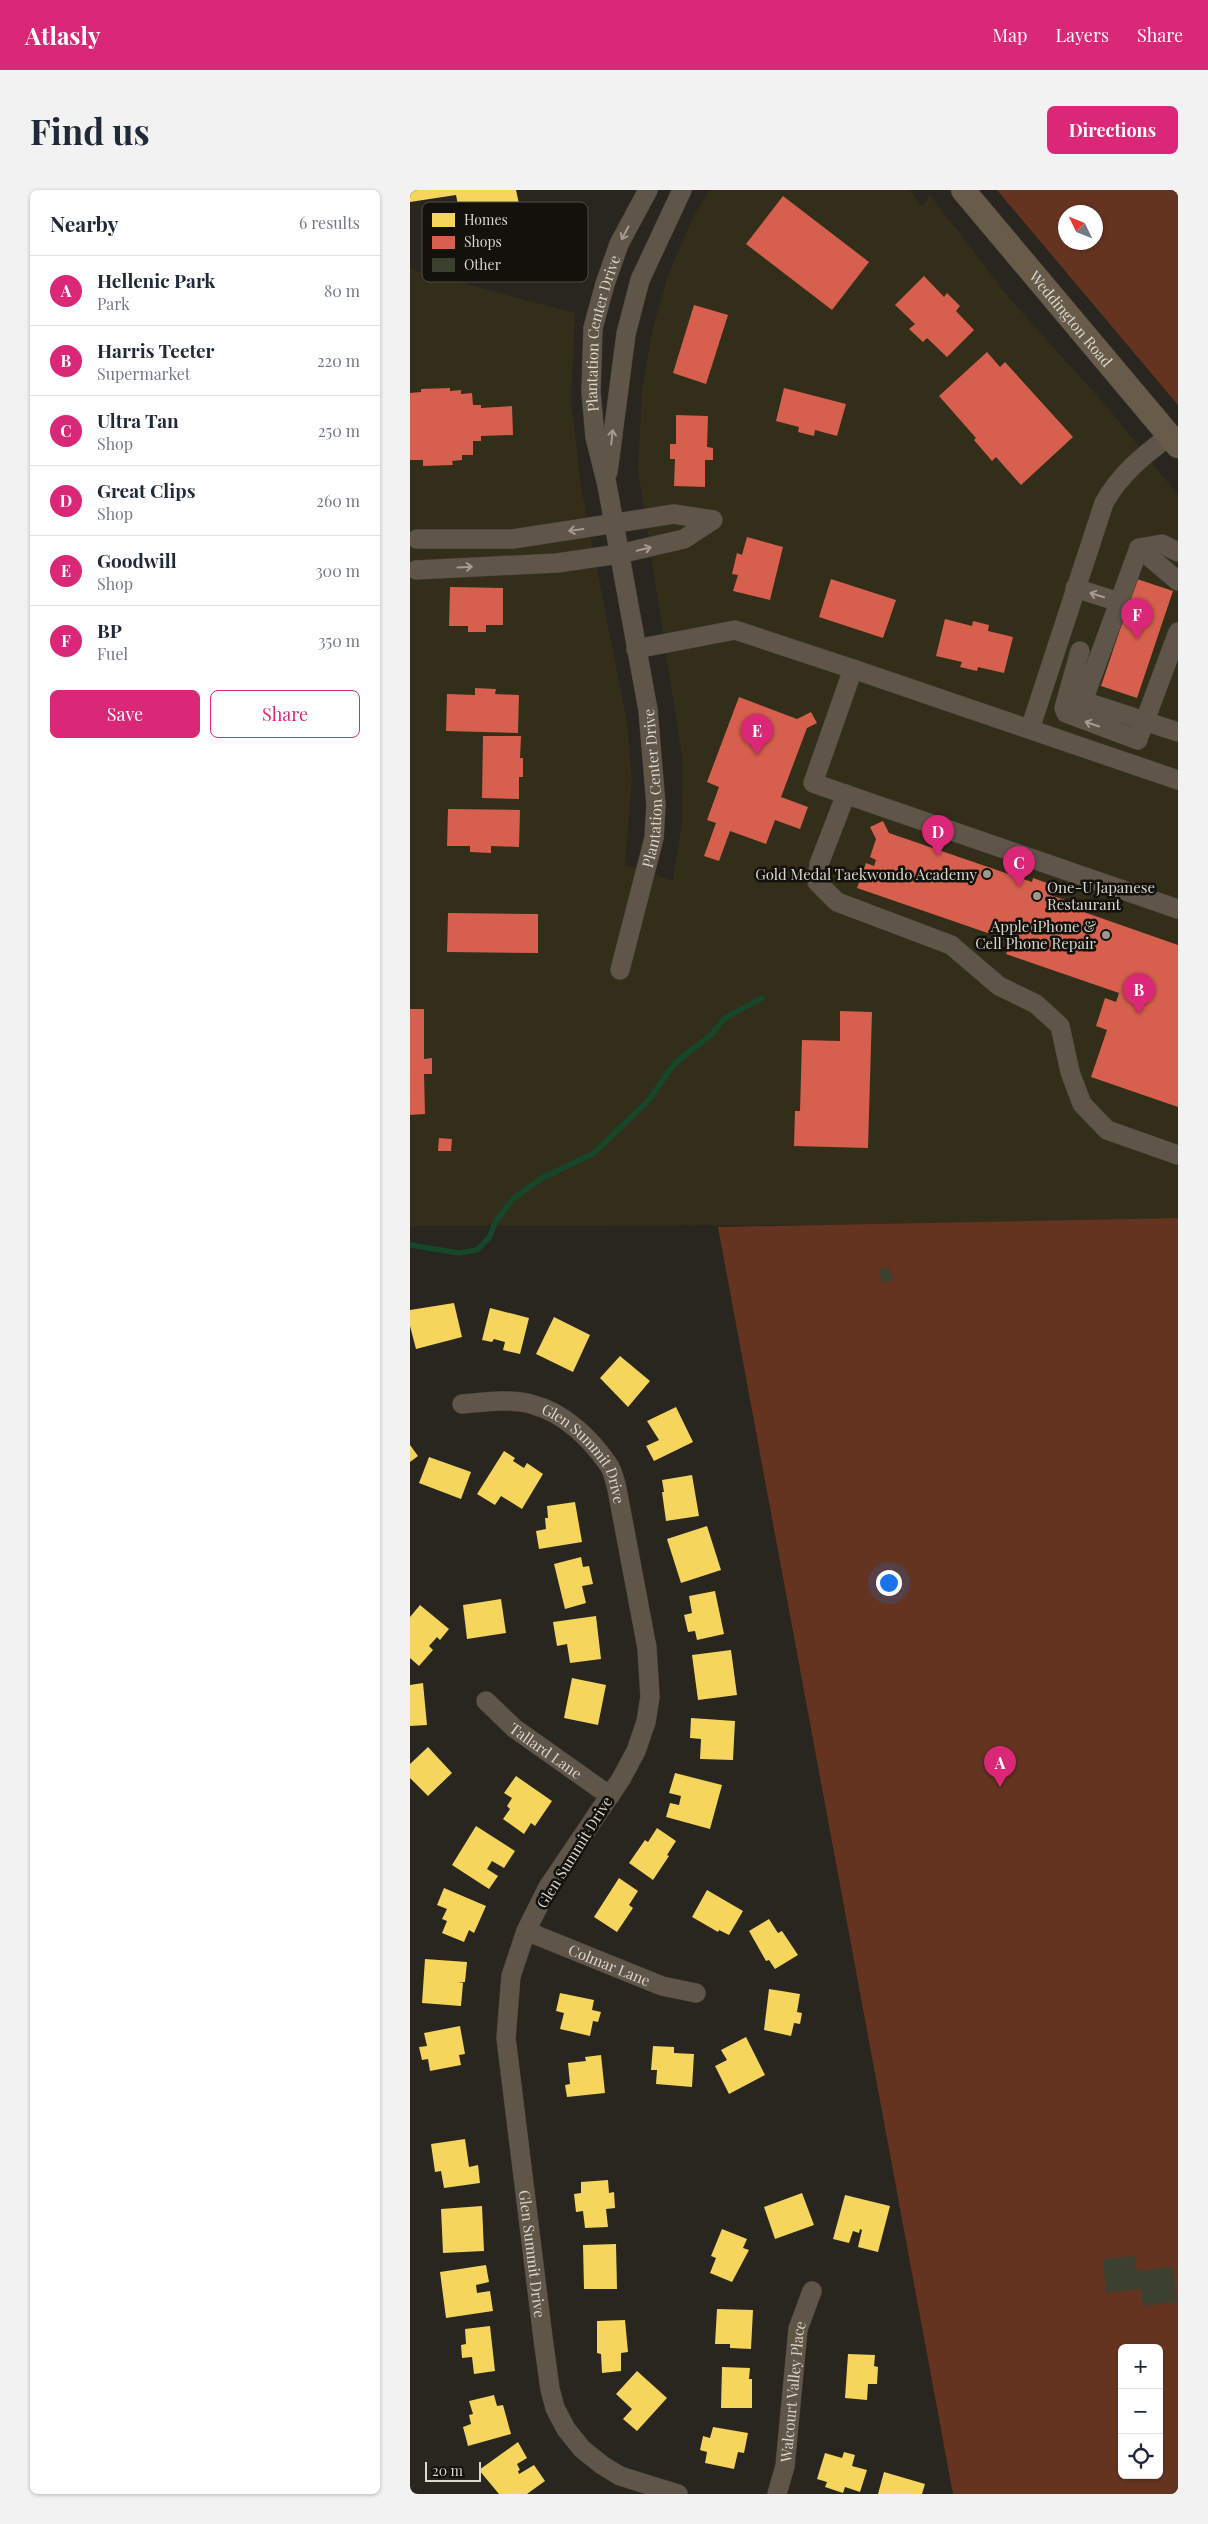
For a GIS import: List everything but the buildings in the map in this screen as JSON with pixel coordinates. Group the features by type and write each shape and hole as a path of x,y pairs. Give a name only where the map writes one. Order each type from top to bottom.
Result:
{"main road":[{"name":"Weddington Road","path":"963,190 1174,441"}],"street":[{"name":"Plantation Center Drive","path":"620,970 654,838 656,805 648,710 607,485 595,437 591,392 593,328 605,284 619,244 648,190"},
{"name":"Plantation Center Drive","path":"607,485 626,334 640,280 682,190"},
{"path":"1030,729 1097,519 1113,486 1131,466 1174,441"},
{"path":"416,538 513,539 614,525 674,514 713,520 684,539 619,554 557,563 416,570"},
{"path":"1139,548 1162,544 1178,552"},
{"path":"1139,548 1178,582"},
{"path":"1139,548 1083,701 1178,732"},
{"path":"1075,588 1119,602"},
{"path":"636,649 735,630 1178,780"},
{"path":"1129,763 1178,632"},
{"path":"1057,643 1099,657"},
{"path":"1080,651 1064,708 1066,713 1138,740"},
{"path":"853,669 813,783 1178,909"},
{"path":"846,794 819,864 817,882 837,902 951,945 999,986 1036,1004 1060,1026 1070,1072 1082,1104 1107,1130 1178,1155"},
{"name":"Glen Summit Drive","path":"462,1404 495,1401 533,1404 550,1411 582,1433 609,1465 617,1489 648,1648 650,1681 646,1722 636,1750 610,1796 548,1887 526,1932 511,1976 506,2038 550,2389 555,2408 566,2429 582,2449 620,2476 678,2494"},
{"name":"Tallard Lane","path":"486,1700 514,1728 610,1796"},
{"name":"Colmar Lane","path":"526,1932 662,1986 696,1993"},
{"name":"Walcourt Valley Place","path":"777,2494 785,2466 798,2329 812,2290"}],"shaded area":[{"path":"710,190 910,190 922,206 930,195 1011,300 1109,409 1178,495 1178,1220 915,1225 410,1226 410,269 422,272 422,282 459,282 575,313 571,400 581,487 627,723 632,778 625,865 673,881 682,822 683,763 638,470 642,389 653,328 668,275 694,215"},
{"path":"997,190 1178,190 1178,405"},
{"path":"1178,1218 1178,2494 953,2494 718,1227"}],"waterway":[{"path":"410,1245 459,1253 477,1250 489,1238 496,1221 513,1199 542,1178 594,1153 648,1101 675,1063 711,1035 725,1018 762,998"}],"place":[{"name":"BP","path":"1137,639"},
{"name":"Goodwill","path":"757,755"},
{"name":"Great Clips","path":"938,856"},
{"name":"Gold Medal Taekwondo Academy","path":"987,874"},
{"name":"Ultra Tan","path":"1019,887"},
{"name":"One‐U Japanese Restaurant","path":"1037,896"},
{"name":"Apple iPhone & Cell Phone Repair","path":"1106,935"},
{"name":"Harris Teeter","path":"1139,1014"},
{"name":"Hellenic Park","path":"1000,1787"}]}
